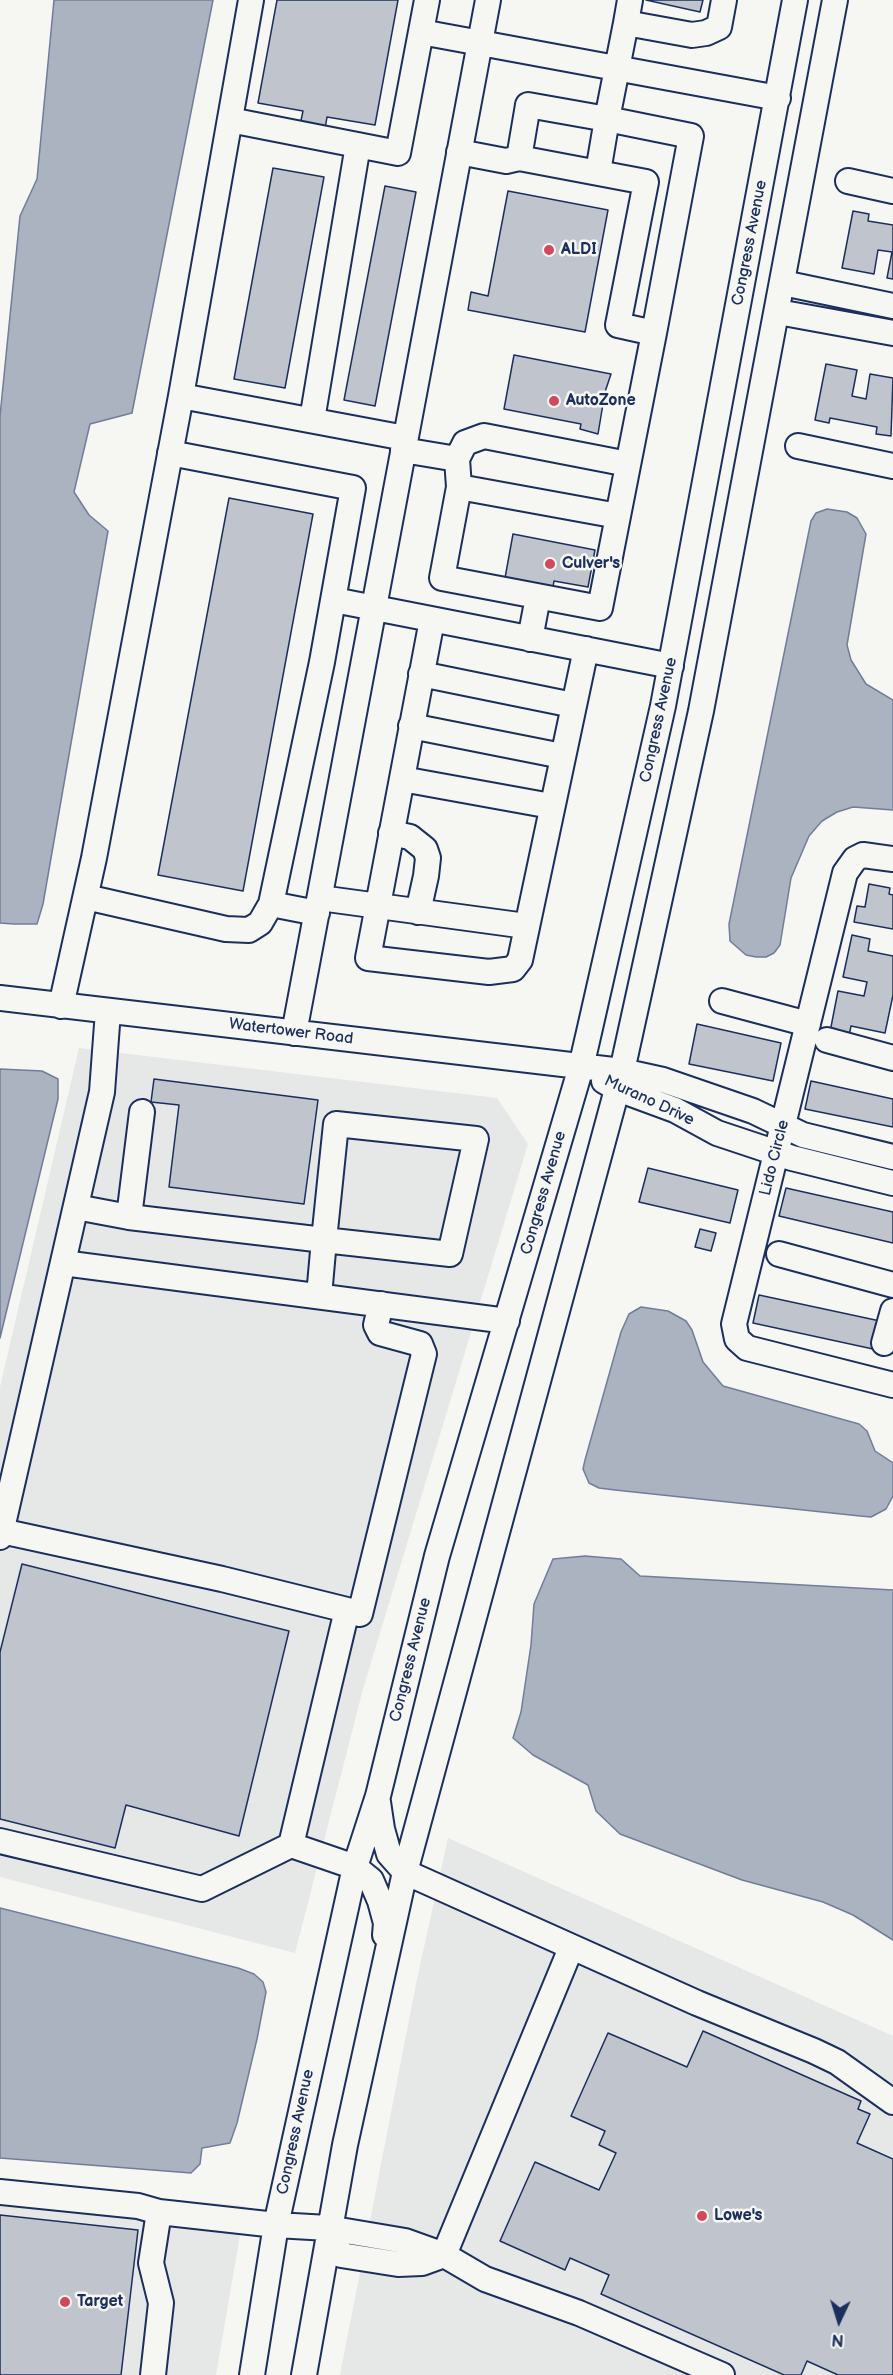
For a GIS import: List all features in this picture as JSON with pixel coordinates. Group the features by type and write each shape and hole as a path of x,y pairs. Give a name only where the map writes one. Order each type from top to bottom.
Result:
{"street":[{"path":"61,1006 86,897 181,396 251,0"},
{"path":"230,120 398,153 427,0"},
{"path":"294,1033 488,0"},
{"path":"598,172 630,0"},
{"path":"626,23 692,35 706,33 719,27 724,0"},
{"name":"Congress Avenue","path":"252,2375 276,2225 355,1867 378,1796 437,1556 581,1067 671,666 795,0"},
{"path":"304,2375 328,2228 405,1872 620,1080 701,711 835,0"},
{"path":"421,32 778,98"},
{"path":"519,158 528,105 691,136 654,333 600,608 442,578 459,487 457,459 465,443 484,436 628,464"},
{"path":"312,420 358,145"},
{"path":"459,153 506,161 519,158 680,189"},
{"path":"848,181 893,191"},
{"path":"646,182 618,326 654,333"},
{"path":"783,283 893,306"},
{"path":"778,312 892,333"},
{"path":"181,396 312,420 457,459"},
{"path":"798,446 893,466"},
{"path":"86,897 226,930 249,930 260,922 271,904 334,600 353,488 170,453"},
{"path":"459,487 618,516"},
{"path":"530,639 537,597"},
{"path":"334,600 671,666"},
{"path":"432,620 368,958 502,972 513,969 520,960 586,649"},
{"path":"421,674 573,705"},
{"path":"411,726 562,756"},
{"path":"402,779 551,806"},
{"path":"391,833 410,837 425,849 428,858 418,912"},
{"name":"Lido Circle","path":"893,859 863,855 855,859 844,873 734,1324 737,1339 741,1345 754,1350 893,1385"},
{"path":"271,904 378,907 526,926"},
{"name":"Watertower Road","path":"0,998 581,1067"},
{"path":"722,1001 808,1024"},
{"path":"108,1011 102,1092 1,1534 222,1579 360,1614 424,1354 420,1344 380,1333 376,1326 381,1304"},
{"path":"827,1040 893,1058"},
{"name":"Murano Drive","path":"581,1067 620,1080 717,1133 776,1152 893,1183"},
{"name":"Murano Drive","path":"620,1080 674,1083 755,1112 803,1135 893,1157"},
{"path":"129,1217 142,1112"},
{"path":"76,1207 129,1217 324,1240 450,1254 476,1139 336,1124 324,1240 319,1296"},
{"path":"779,1254 893,1285"},
{"path":"63,1263 507,1321"},
{"path":"884,1343 893,1311"},
{"path":"291,1845 346,1610"},
{"path":"378,1796 382,1829 389,1854 405,1872 571,1948 736,2020 814,2051 837,2062 893,2102"},
{"path":"0,1841 202,1889 291,1845 355,1867 371,1880 380,1900 386,1923 384,1965"},
{"path":"444,2256 571,1948"},
{"path":"0,2192 138,2206 159,2212 276,2225 328,2228"},
{"path":"153,2375 161,2297 151,2263 159,2212"},
{"path":"328,2228 341,2255 398,2264 422,2263 444,2256 484,2278 579,2313 722,2375"}],"shaded area":[{"path":"54,0 213,0 132,413 90,424 74,492 89,515 108,531 43,904 37,924 14,924 0,923 0,416 20,216 37,179"},
{"path":"827,509 847,512 857,518 866,534 847,645 851,660 866,684 893,700 893,810 853,807 837,812 822,821 809,836 791,878 780,945 774,953 766,957 756,957 746,955 730,941 729,924 811,521 816,513"},
{"path":"79,1048 497,1098 528,1144 363,1689 295,1953 0,1877 0,1387"},
{"path":"0,1069 42,1071 58,1079 58,1099 0,1338"},
{"path":"641,1307 668,1311 686,1321 692,1330 703,1362 723,1386 859,1424 867,1431 875,1451 893,1463 893,1496 886,1509 871,1517 615,1490 599,1488 589,1483 583,1469 621,1332 629,1314"},
{"path":"585,1556 621,1559 640,1576 893,1590 893,1940 853,1915 823,1902 742,1880 620,1834 596,1811 588,1785 533,1755 513,1738 521,1712 531,1645 534,1604 553,1559"},
{"path":"448,1838 893,2036 893,2375 340,2375 416,1984"},
{"path":"0,1908 238,1968 254,1974 263,1982 266,1992 257,2039 230,2143 202,2148 200,2164 191,2173 0,2158"},
{"path":"0,2184 245,2206 216,2375 0,2375"}],"building":[{"path":"277,0 398,0 375,125 327,117 324,135 299,130 303,111 258,103"},
{"path":"646,0 703,0 700,12"},
{"path":"273,168 324,177 285,388 234,379"},
{"path":"385,186 416,192 375,406 344,400"},
{"path":"508,191 608,210 585,332 468,310 471,292 488,296"},
{"path":"853,211 869,214 868,221 893,225 893,279 887,278 892,252 878,250 874,274 842,268"},
{"name":"AutoZone","path":"514,355 611,374 605,392 598,434 580,429 581,424 504,409"},
{"path":"826,364 857,370 852,396 866,399 870,374 893,378 891,436 876,434 877,427 830,418 829,423 815,420"},
{"path":"229,498 313,514 243,891 158,875"},
{"name":"Culver's","path":"513,534 595,550 588,587 554,581 553,587 505,578"},
{"path":"869,884 890,888 889,894 893,895 893,929 854,922 857,906 865,907"},
{"path":"852,935 870,939 868,951 893,956 893,995 885,1033 851,1026 849,1036 830,1032 838,991 864,996 867,982 843,977"},
{"path":"697,1024 781,1043 773,1081 689,1064"},
{"path":"154,1079 318,1100 304,1204 169,1187 179,1105 151,1102"},
{"path":"811,1081 893,1099 893,1127 805,1109"},
{"path":"648,1168 738,1190 730,1223 639,1202"},
{"path":"786,1188 893,1212 893,1243 779,1216"},
{"path":"700,1229 716,1233 711,1251 695,1247"},
{"path":"759,1295 880,1321 873,1349 753,1323"},
{"path":"22,1564 289,1631 239,1836 126,1805 115,1848 0,1819 0,1652"},
{"name":"Lowe's","path":"703,2031 861,2101 858,2109 870,2114 857,2143 893,2159 893,2375 838,2375 807,2361 801,2375 784,2375 601,2294 609,2275 570,2258 565,2270 500,2241 535,2162 599,2190 616,2153 599,2145 605,2131 571,2116 608,2033 687,2067"},
{"name":"Target","path":"0,2215 138,2230 121,2375 0,2375"}],"place":[{"name":"ALDI","path":"549,250"},
{"name":"AutoZone","path":"554,401"},
{"name":"Culver's","path":"550,564"},
{"name":"Lowe's","path":"702,2216"},
{"name":"Target","path":"65,2302"}]}
